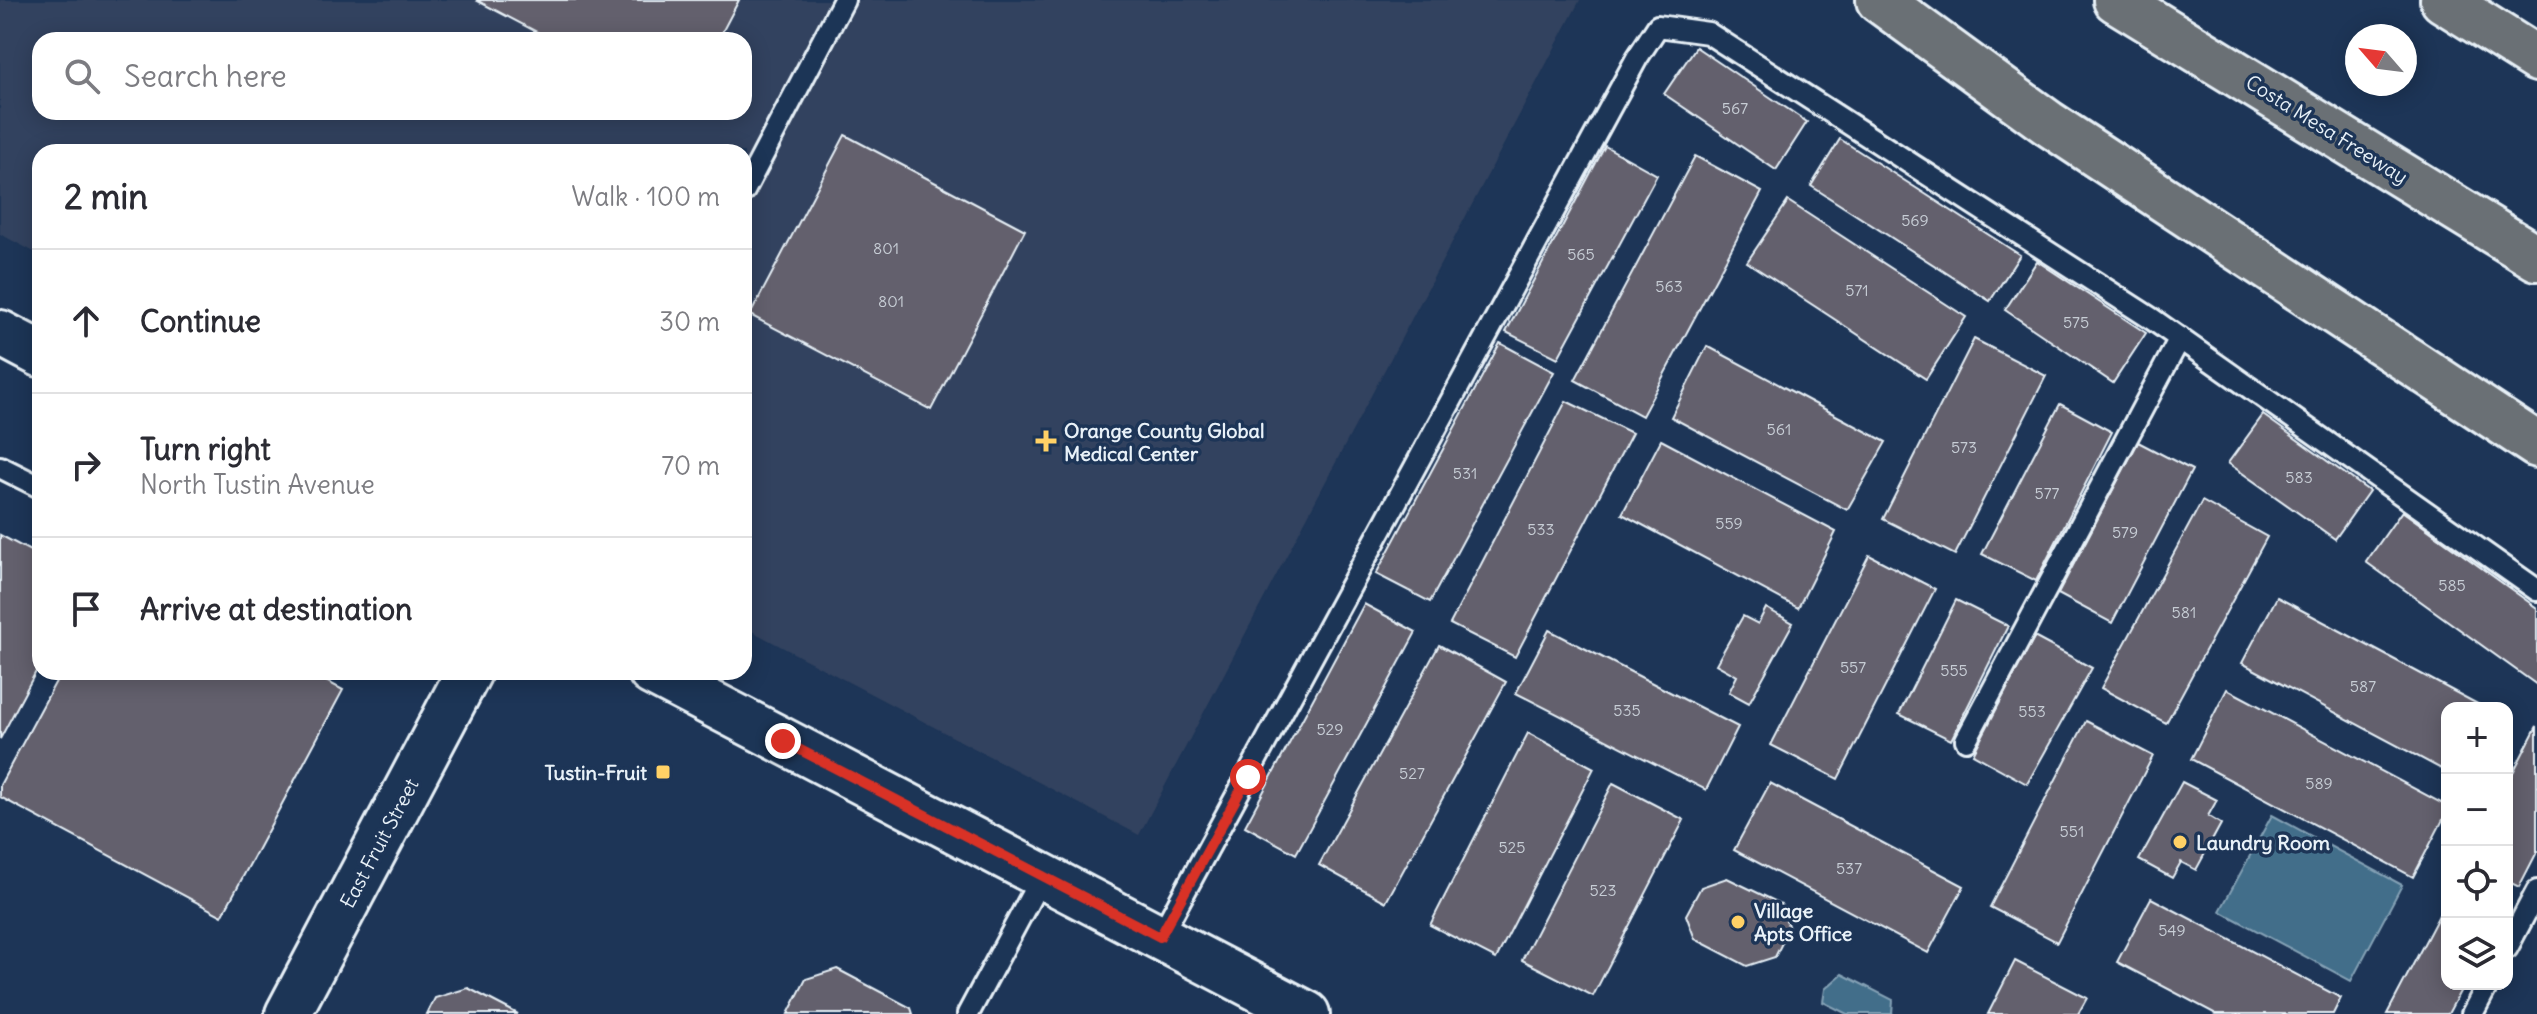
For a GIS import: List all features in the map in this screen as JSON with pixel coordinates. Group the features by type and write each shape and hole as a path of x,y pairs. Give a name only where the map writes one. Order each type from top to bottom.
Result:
{"highway":[{"path":"1879,0 2048,123 2537,445"},
{"name":"Costa Mesa Freeway","path":"2116,0 2537,258"},
{"path":"2443,0 2537,59"}],"main road":[{"path":"0,333 32,350"},
{"name":"East Fruit Street","path":"288,1014 465,680"},
{"path":"666,680 1307,1014"}],"lane":[{"path":"752,176 844,0"},
{"path":"1160,937 1637,58 1658,26 1708,33 2180,338 2537,590"},
{"path":"1966,740 2180,338"},
{"path":"0,467 32,483"},
{"path":"968,1014 1042,876"},
{"path":"2513,937 2537,891"},
{"path":"2472,1014 2485,990"}],"shaded area":[{"name":"Orange County Global Medical Center","path":"0,0 1580,0 1139,835 752,631 752,144 32,144 32,251 0,234"},
{"path":"2272,815 2402,885 2351,981 2220,911"},
{"path":"1842,974 1893,1000 1892,1014 1847,1014 1823,1002 1825,989"}],"building":[{"path":"476,0 739,0 722,32 537,32"},
{"path":"1696,47 1807,122 1776,170 1664,94"},
{"path":"845,135 1025,230 931,410 752,316"},
{"path":"1840,139 2020,255 1990,301 1811,186"},
{"path":"1605,146 1657,175 1558,358 1506,332"},
{"path":"1695,156 1762,192 1642,416 1575,380"},
{"path":"1788,201 1966,317 1926,379 1747,262"},
{"path":"2037,261 2146,333 2113,383 2005,310"},
{"path":"1974,339 2046,376 1955,555 1883,519"},
{"path":"1500,343 1554,372 1430,602 1376,574"},
{"path":"1707,346 1886,442 1847,510 1671,417"},
{"path":"1566,401 1632,433 1515,657 1450,624"},
{"path":"2060,404 2112,432 2036,581 1982,554"},
{"path":"2263,415 2369,491 2335,539 2228,463"},
{"path":"1661,440 1836,532 1798,608 1622,514"},
{"path":"2138,442 2192,470 2112,623 2058,594"},
{"path":"2202,501 2267,537 2166,723 2101,688"},
{"path":"2402,511 2537,608 2537,685 2366,562"},
{"path":"0,535 32,552 32,679 0,739"},
{"path":"1869,555 1935,589 1838,779 1771,745"},
{"path":"2277,597 2474,702 2441,702 2441,769 2242,663"},
{"path":"1956,600 2008,626 1951,740 1899,714"},
{"path":"1364,604 1416,632 1296,854 1245,826"},
{"path":"1766,608 1793,623 1749,703 1729,692 1737,676 1716,664 1743,616 1758,624"},
{"path":"1549,630 1738,727 1706,790 1516,693"},
{"path":"2034,637 2092,668 2027,784 1973,754"},
{"path":"1439,645 1506,682 1386,902 1319,865"},
{"path":"57,680 324,680 343,690 222,916 0,797 0,785"},
{"path":"2227,689 2441,803 2441,823 2413,877 2191,759"},
{"path":"2086,721 2153,756 2057,942 1990,907"},
{"path":"2537,726 2537,852 2519,887 2513,884 2513,772"},
{"path":"1528,733 1594,768 1496,959 1430,925"},
{"name":"Laundry Room","path":"2182,782 2217,800 2208,816 2221,824 2196,870 2181,862 2172,878 2139,860"},
{"path":"1613,783 1684,820 1593,996 1522,960"},
{"path":"1770,783 1964,886 1928,953 1734,850"},
{"name":"Village Apts Office","path":"1727,878 1781,904 1789,929 1775,957 1747,966 1695,939 1686,915 1701,887"},
{"path":"2151,898 2341,998 2333,1014 2216,1014 2117,962"},
{"path":"2441,911 2441,990 2461,990 2448,1014 2387,1014"},
{"path":"2015,961 2087,998 2078,1014 1988,1014"},
{"path":"837,969 911,1008 913,1014 788,1014 806,979"},
{"path":"468,988 518,1014 427,1014 435,998"}],"place":[{"name":"Orange County Global Medical Center","path":"1046,441"},
{"name":"Tustin-Fruit","path":"663,772"},
{"name":"Laundry Room","path":"2180,842"},
{"name":"Village Apts Office","path":"1738,922"}],"route":[{"path":"783,741 1160,937 1248,777"}]}
